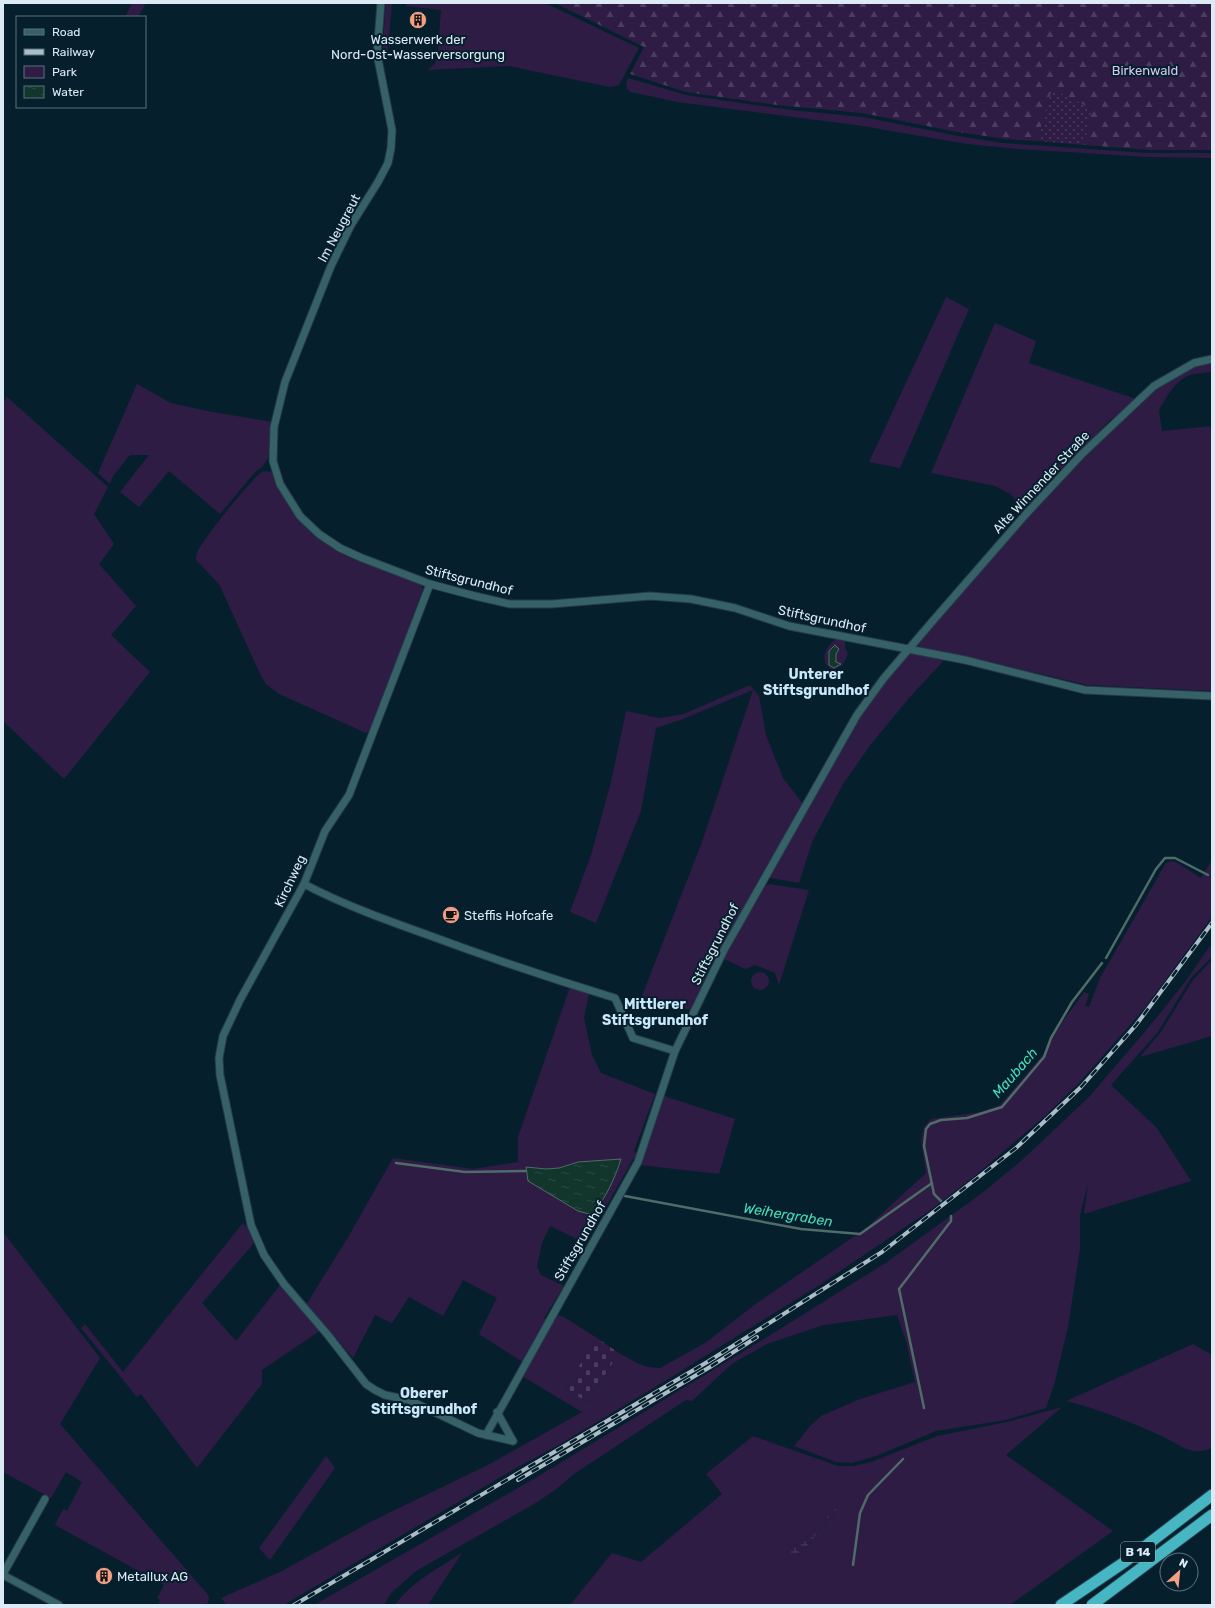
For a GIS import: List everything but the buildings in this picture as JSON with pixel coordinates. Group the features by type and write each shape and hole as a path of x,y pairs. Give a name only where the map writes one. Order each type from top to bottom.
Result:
{"highway":[{"name":"B 14","path":"1061,1605 1126,1561 1212,1495"},
{"name":"B 14","path":"1092,1605 1212,1515"}],"street":[{"name":"Im Neugreut","path":"274,461 274,426 285,382 303,334 331,266 351,226 388,163 392,130 377,54 381,3"},
{"name":"Alte Winnender Straße","path":"909,649 1026,514 1082,454 1137,401 1154,386 1194,363 1212,359"},
{"name":"Stiftsgrundhof","path":"274,461 280,484 300,516 319,534 340,548 362,558 430,584 510,604 536,605 650,596 691,599 735,608 789,626 909,649 884,678 858,715 762,880 724,950 674,1051 638,1162 497,1412 486,1435"},
{"name":"Kirchweg","path":"430,584 349,795 325,831 304,884 240,1000 223,1036 219,1058 220,1075 243,1193 251,1225 264,1255 284,1284 327,1334 366,1384 374,1390 385,1395 409,1400 478,1433 486,1435"},
{"path":"909,649 965,660 1085,690 1212,696"},
{"path":"304,884 363,911 471,951 542,976 615,998 633,1038 674,1051"},
{"path":"486,1435 513,1441 497,1412"},
{"path":"45,1498 3,1574 59,1605"}],"green space":[{"path":"132,3 146,3 139,16 126,16"},
{"path":"386,3 392,3 387,59 384,59 382,55"},
{"path":"406,3 545,3 639,48 619,85 610,87 509,66 427,70 435,64 438,48 441,10 406,6"},
{"name":"Birkenwald","path":"555,3 1212,3 1212,150 1150,150 1084,145 1091,109 1052,90 1037,141 1005,139 952,131 862,113 777,105 686,92 630,74 644,47"},
{"path":"628,78 686,95 791,110 863,117 958,136 1003,143 1147,153 1212,153 1212,158 1148,157 1019,149 967,144 856,125 677,102 631,92 627,89 626,84"},
{"path":"1052,89 1092,109 1084,145 1037,141"},
{"path":"946,297 969,309 900,468 869,462"},
{"path":"995,323 1036,341 1029,363 1136,399 1108,422 1025,509 1010,494 995,486 931,473"},
{"path":"1212,363 1212,372 1190,375 1175,385 1159,410 1162,431 1212,426 1212,691 1087,685 988,661 923,648 918,645 920,639 1059,481 1136,406 1168,381 1194,365"},
{"path":"137,384 171,403 207,411 272,422 268,458 263,466 255,472 220,514 169,471 139,507 120,492 149,455 130,455 113,476 110,484 98,473"},
{"path":"7,397 108,487 94,514 114,544 99,564 136,606 111,635 150,672 64,779 3,721 3,403"},
{"path":"263,471 272,472 318,537 421,584 423,589 373,728 366,733 279,694 266,684 219,584 196,560 197,552 218,522 239,496"},
{"path":"837,639 845,640 845,646 848,654 842,666 833,670 828,667 826,663 825,654 829,646"},
{"path":"912,653 946,658 909,698 871,744 843,784 812,842 799,883 769,877 855,723 885,680 908,654"},
{"path":"750,685 759,696 766,735 783,778 803,804 759,879 691,1010 640,1001 702,842 753,690 683,719 656,728 641,811 596,923 570,912 591,855 611,782 626,711 659,718 684,714"},
{"path":"1212,860 1212,917 1144,1009 1079,1083 1045,1116 976,1175 932,1209 821,1284 665,1381 557,1446 516,1468 284,1605 227,1605 221,1598 282,1571 372,1521 488,1465 582,1412 522,1376 557,1315 564,1317 597,1338 565,1388 587,1402 619,1353 637,1363 648,1367 660,1368 705,1343 757,1303 865,1229 926,1173 921,1140 924,1127 931,1119 980,1112 1000,1105 1042,1056 1063,1021 1084,992 1089,994 1085,1006 1089,1007 1100,978 1166,863 1172,861 1176,862 1201,878"},
{"path":"769,884 809,890 779,985 775,973 755,965 745,969 724,959 763,887"},
{"path":"1212,943 1212,957 1191,978 1158,1032 1111,1085 1157,1128 1191,1181 1084,1214 1088,1184 1080,1215 1080,1249 1068,1327 1054,1385 1046,1408 1006,1420 936,1431 876,1456 852,1463 836,1462 794,1446 810,1426 821,1416 860,1399 915,1382 906,1341 897,1315 824,1325 767,1344 733,1363 692,1401 686,1400 574,1474 555,1490 534,1504 416,1571 391,1593 384,1605 314,1605 532,1480 764,1339 887,1262 982,1193 1021,1161 1089,1097 1185,982"},
{"path":"1212,960 1212,1036 1140,1057 1161,1032 1193,980"},
{"path":"760,972 766,975 769,981 766,987 760,990 754,987 751,981 754,975"},
{"path":"570,987 589,994 584,1018 592,1055 601,1073 655,1094 634,1151 638,1155 635,1159 633,1159 592,1232 586,1229 579,1240 550,1226 542,1243 537,1267 541,1275 564,1286 544,1318 547,1320 524,1363 479,1334 497,1298 463,1280 443,1316 409,1297 392,1323 375,1315 353,1358 306,1305 347,1239 393,1158 473,1169 518,1162 518,1137","holes":["621,1159 618,1170 604,1200 578,1211 528,1181 527,1167 546,1169 559,1168 578,1162"]},
{"path":"664,1096 735,1119 719,1174 640,1165"},
{"path":"243,1223 249,1230 255,1242 202,1303 236,1341 281,1284 321,1330 262,1370 262,1384 197,1468 141,1394 137,1397 81,1328 85,1324 123,1372"},
{"path":"3,1232 100,1358 60,1424 209,1596 208,1603 199,1605 158,1605 160,1600 157,1598 164,1585 55,1525 63,1509 67,1511 82,1482 66,1472 51,1498 3,1472"},
{"path":"597,1338 619,1353 587,1402 565,1388"},
{"path":"1193,1344 1212,1355 1212,1448 1201,1451 1190,1450 1164,1437 1116,1417 1066,1401"},
{"path":"1062,1407 1006,1455 1113,1531 1010,1605 570,1605 612,1553 641,1562 722,1494 706,1474 753,1436 838,1466 854,1466 871,1462 937,1436 1007,1422","holes":["838,1508 799,1556 791,1547 804,1540"]},
{"path":"326,1456 335,1468 270,1560 259,1548"},
{"path":"841,1504 799,1556 794,1559 789,1558 791,1547 804,1540"},
{"path":"462,1553 428,1605 395,1605 417,1582"}],"water":[{"path":"835,645 839,649 836,654 836,662 841,664 834,668 829,665 829,651"},
{"path":"621,1159 616,1174 602,1202 593,1215 578,1211 528,1181 526,1167 546,1169 559,1168 578,1162"}],"waterway":[{"name":"Maubach","path":"1106,958 1156,869 1165,858 1175,858 1208,875"},
{"name":"Maubach","path":"941,1201 934,1194 924,1146 926,1129 930,1124 941,1120 967,1118 1002,1107 1044,1057 1051,1038 1072,1002 1102,963"},
{"name":"Weihergraben","path":"396,1163 465,1172 526,1171"},
{"name":"Weihergraben","path":"625,1196 801,1229 860,1234 932,1183"},
{"name":"Maubach","path":"924,1408 899,1289 951,1221 951,1216"},
{"path":"853,1565 860,1513 868,1495 903,1459"}],"railway":[{"path":"294,1605 709,1361 882,1252 1016,1148 1081,1087 1136,1025 1212,923"},
{"path":"518,1480 710,1367 757,1337"}],"place":[{"name":"Wasserwerk der Nord-Ost-Wasserversorgung","path":"418,20"},
{"name":"Steffis Hofcafe","path":"451,915"},
{"name":"Metallux AG","path":"104,1576"}],"district":[{"name":"Unterer Stiftsgrundhof","path":"816,682"},
{"name":"Mittlerer Stiftsgrundhof","path":"655,1012"},
{"name":"Oberer Stiftsgrundhof","path":"424,1402"}]}
